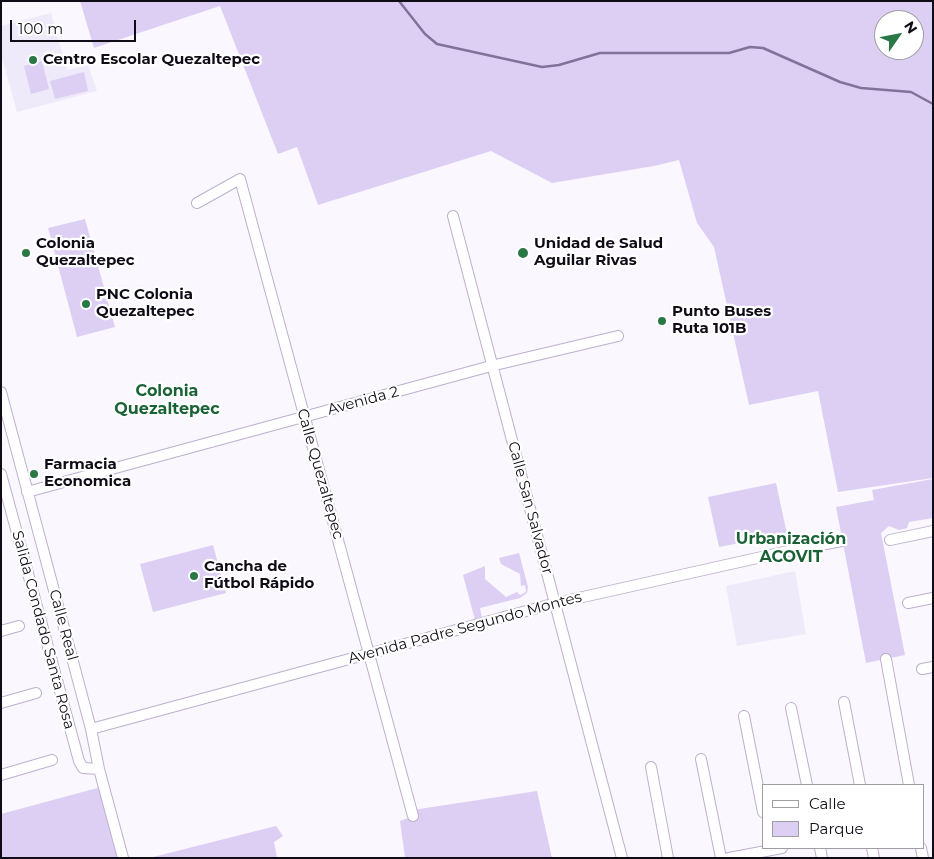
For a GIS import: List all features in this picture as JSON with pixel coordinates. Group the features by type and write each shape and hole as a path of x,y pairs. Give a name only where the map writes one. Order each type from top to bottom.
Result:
{"street":[{"name":"Calle Quezaltepec","path":"197,203 240,179 304,417 371,654 413,816"},
{"name":"Calle San Salvador","path":"452,216 478,308 491,366 556,603 622,858"},
{"name":"Avenida 2","path":"27,492 491,366 616,336"},
{"name":"Calle Real","path":"1,392 91,729 99,769 123,858"},
{"name":"Salida Condado Santa Rosa","path":"1,474 79,761 83,768 99,769"},
{"path":"890,540 933,532"},
{"name":"Avenida Padre Segundo Montes","path":"91,729 556,603 802,548 842,541"},
{"path":"908,603 933,598"},
{"path":"1,631 19,626"},
{"path":"886,659 910,784"},
{"path":"922,670 933,667"},
{"path":"1,703 36,693"},
{"path":"844,702 860,784"},
{"path":"791,708 807,784"},
{"path":"744,716 762,807"},
{"path":"701,759 721,858"},
{"path":"1,775 52,760"},
{"path":"651,767 668,858"},
{"path":"729,858 770,852"}],"shaded area":[{"name":"Centro Escolar Quezaltepec","path":"51,13 67,70 88,65 97,91 17,112 1,54 1,26"},
{"path":"795,571 806,634 737,646 726,586"}],"green space":[{"path":"80,1 933,1 933,478 838,492 818,391 749,405 714,247 697,223 679,160 552,183 491,151 318,205 297,147 278,154 220,6 94,48"},
{"path":"42,61 49,89 31,94 24,66"},
{"path":"84,72 88,91 55,99 50,81"},
{"path":"85,219 115,327 77,337 48,228"},
{"path":"933,479 933,518 909,522 907,528 899,530 889,526 881,533 905,655 866,663 836,507 874,500 872,490"},
{"path":"776,483 787,534 719,547 708,497"},
{"path":"213,545 226,593 153,612 140,564"},
{"path":"519,553 528,587 527,593 520,598 480,608 482,618 475,620 463,575 485,566 485,579 506,597 517,592 520,595 526,592 525,585 521,586 520,574 501,564 499,558"},
{"path":"101,787 121,858 1,858 1,814"},
{"path":"537,791 552,858 405,858 400,821 413,816 413,810"},
{"path":"276,826 283,836 274,842 277,858 149,858"}],"waterway":[{"path":"399,1 425,34 437,44 542,67 559,65 600,53 729,53 750,47 763,48 840,82 861,88 911,92 933,104"}],"place":[{"name":"Centro Escolar Quezaltepec","path":"33,60"},
{"name":"Colonia Quezaltepec","path":"26,253"},
{"name":"Unidad de Salud Aguilar Rivas","path":"523,253"},
{"name":"PNC Colonia Quezaltepec","path":"86,304"},
{"name":"Punto Buses Ruta 101B","path":"662,321"},
{"name":"Farmacia Economica","path":"34,474"},
{"name":"Cancha de Fútbol Rápido","path":"194,576"}],"district":[{"name":"Colonia Quezaltepec","path":"167,400"},
{"name":"Urbanización ACOVIT","path":"791,548"}]}
